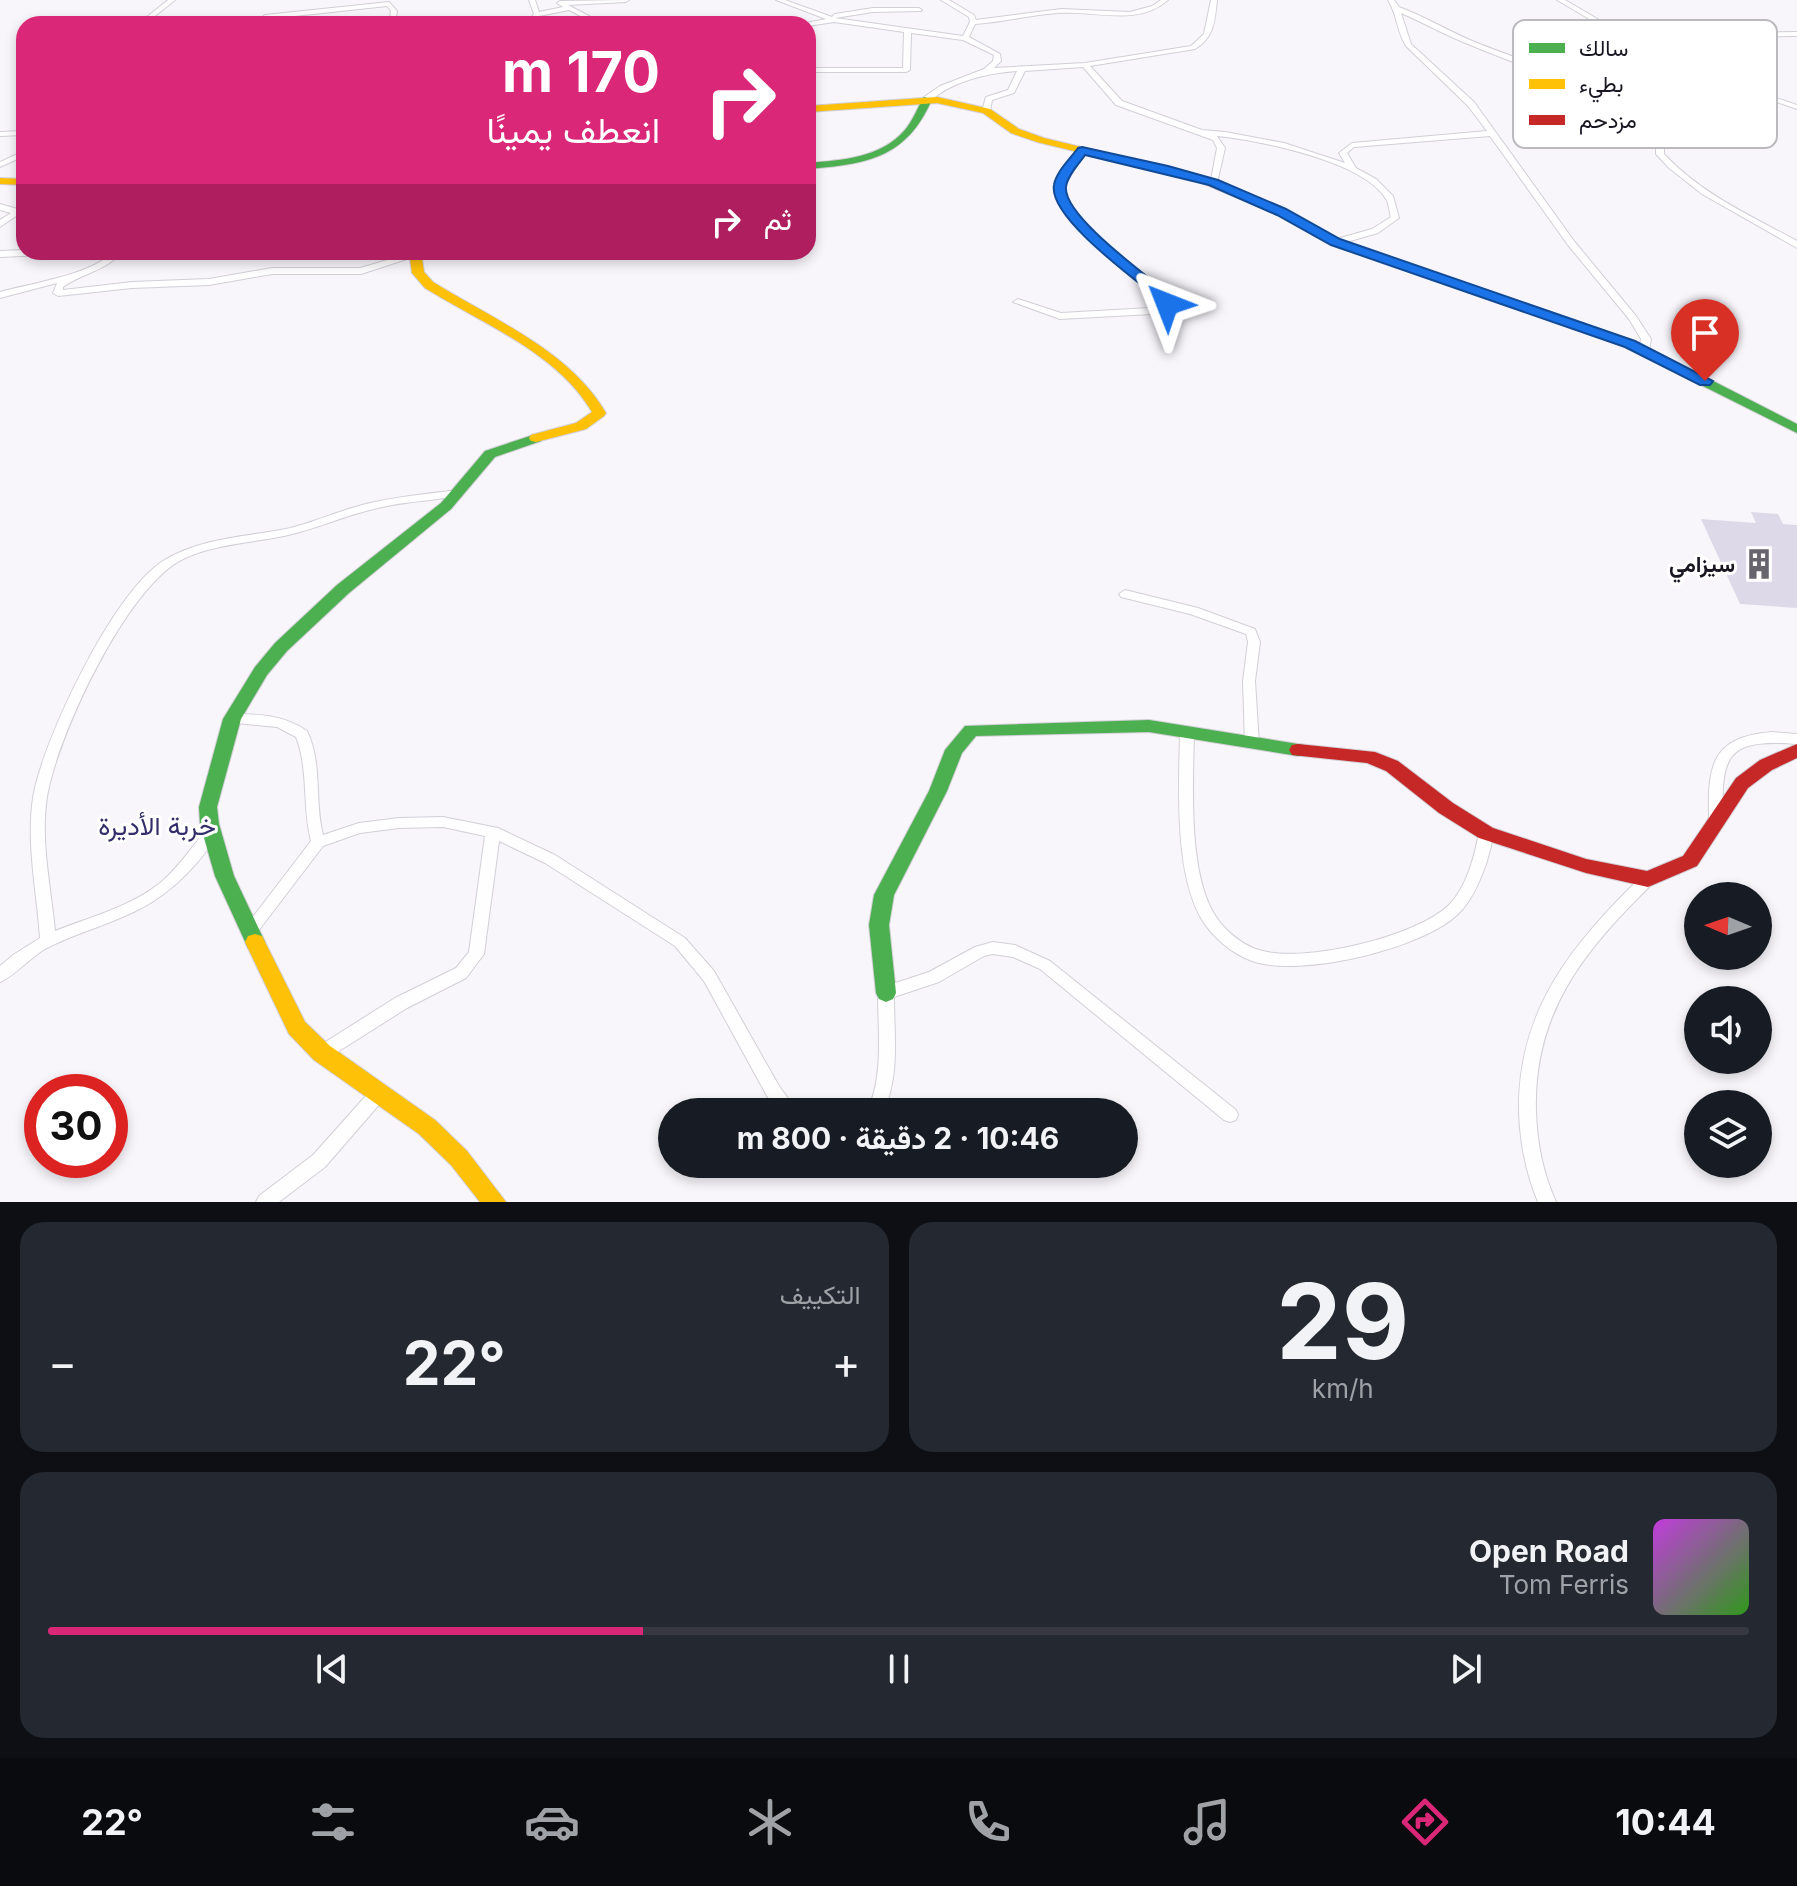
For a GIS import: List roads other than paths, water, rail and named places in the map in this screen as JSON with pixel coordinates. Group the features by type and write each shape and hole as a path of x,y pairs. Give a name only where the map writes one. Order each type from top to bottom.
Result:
{"street":[{"path":"151,16 172,0"},
{"path":"532,0 537,14 569,8"},
{"path":"558,2 626,0"},
{"path":"779,0 832,19 965,38 997,54 997,61 987,71"},
{"path":"944,0 969,12 973,22 965,38"},
{"path":"973,22 1061,11 1106,14 1142,11 1158,7 1165,0"},
{"path":"816,165 868,158 887,150 921,119 927,99 943,88 987,71 1085,65 1172,54 1198,46 1211,24 1214,0"},
{"path":"1391,0 1398,9 1408,45 1458,90 1493,133 1571,243 1633,318 1646,339 1644,350"},
{"path":"1560,0 1592,20"},
{"path":"273,16 388,2"},
{"path":"558,2 585,16"},
{"path":"1398,9 1471,43 1513,58"},
{"path":"816,22 873,10 919,10"},
{"path":"816,70 906,70 908,29"},
{"path":"1777,34 1797,34"},
{"path":"1085,65 1119,103 1205,132 1273,141 1328,158 1353,169 1380,188 1391,201 1395,218 1375,231 1336,242"},
{"path":"986,111 989,99 1013,89 1022,69"},
{"path":"816,109 856,108 927,99 986,111 1022,134 1213,183 1281,212 1336,242 1644,350 1797,429"},
{"path":"1777,100 1797,107"},
{"path":"1205,132 1218,140 1221,148 1213,183"},
{"path":"1353,169 1343,153 1352,145 1493,133"},
{"path":"1660,148 1660,154 1676,170 1739,213 1797,245"},
{"path":"1018,302 1060,316 1152,311 1167,304 1165,298 1087,232 1062,202 1059,189 1062,178 1082,151"},
{"path":"0,295 75,274 110,260"},
{"path":"75,274 59,286 58,293 120,285 209,282 272,271 361,271 396,260"},
{"path":"416,260 418,273 429,285 548,359 594,395 600,409 594,419 581,426 494,451 478,464 458,493 302,627 261,671 232,719 209,797 208,821 251,930 297,1028 322,1053 427,1127 459,1158 494,1202"},
{"path":"48,938 38,822 45,768 59,733 118,620 150,575 184,554 205,547 286,532 373,505 458,493"},
{"path":"1125,594 1194,611 1251,632 1254,642 1249,681 1252,744"},
{"path":"232,719 263,719 283,724 302,734 310,757 311,814 318,842"},
{"path":"882,1098 886,993 879,925 884,895 938,791 954,750 966,734 988,727 1161,727 1252,744 1382,760 1486,833 1586,866 1648,879"},
{"path":"1187,732 1189,834 1196,882 1205,911 1222,934 1257,956 1288,960 1305,958 1387,943 1421,932 1452,911 1463,896 1477,869 1486,833"},
{"path":"1716,824 1716,789 1722,758 1729,747 1749,738 1797,739"},
{"path":"1547,1202 1535,1168 1526,1112 1529,1068 1537,1028 1570,964 1603,923 1648,879 1690,861 1742,783 1753,773 1797,750"},
{"path":"251,930 318,842 359,828 399,823 443,822 493,832 550,859 680,942 709,976 752,1055 781,1098"},
{"path":"322,1053 401,1003 471,965 476,954 493,832"},
{"path":"0,976 48,938 157,893 185,868 211,834"},
{"path":"886,993 934,977 980,951 993,948 1015,951 1045,965 1230,1115"},
{"path":"265,1202 319,1161 378,1094"}],"place":[{"name":"سيزامي","path":"1759,564"}],"district":[{"name":"خربة الأديرة","path":"157,826"}]}
